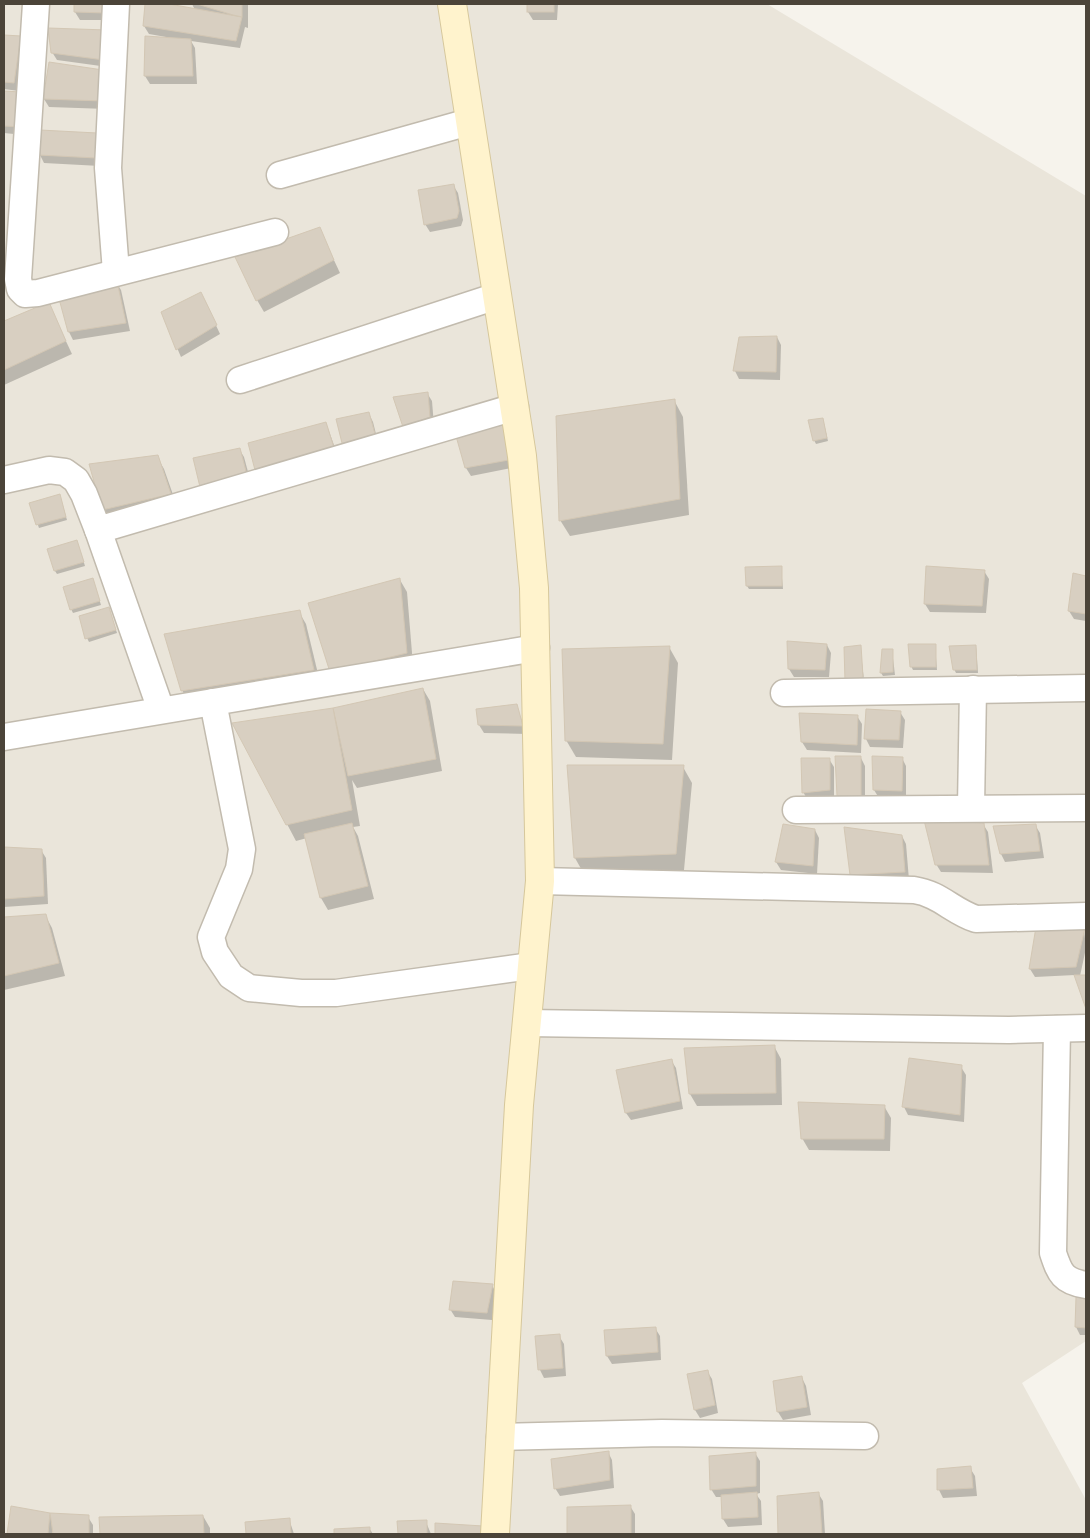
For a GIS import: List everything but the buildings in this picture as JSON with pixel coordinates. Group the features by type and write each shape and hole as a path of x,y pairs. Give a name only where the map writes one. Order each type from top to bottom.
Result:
{"main road":[{"path":"452,4 522,456 534,588 536,648 540,881 520,1105 495,1534"}],"street":[{"path":"36,4 18,279 20,289 25,294 38,293 275,232"},
{"path":"116,4 108,168 116,272"},
{"path":"280,175 469,122"},
{"path":"240,380 497,296"},
{"path":"98,530 515,407"},
{"path":"4,480 48,470 65,472 76,480 84,494 98,530 161,710"},
{"path":"4,737 536,648"},
{"path":"971,807 973,688"},
{"path":"784,692 1086,688"},
{"path":"213,702 242,849 239,869 211,938 215,952 231,976 249,988 301,993 336,993 531,966"},
{"path":"796,810 971,807 1086,808"},
{"path":"540,881 914,890 941,898 961,914 976,919 1086,916"},
{"path":"527,1023 1086,1028"},
{"path":"1057,1029 1053,1253 1059,1271 1069,1282 1086,1285"},
{"path":"500,1436 662,1433 865,1436"}],"shaded area":[{"path":"4,4 767,4 1086,196 1086,1341 1022,1383 1086,1500 1086,1534 4,1534"}]}
